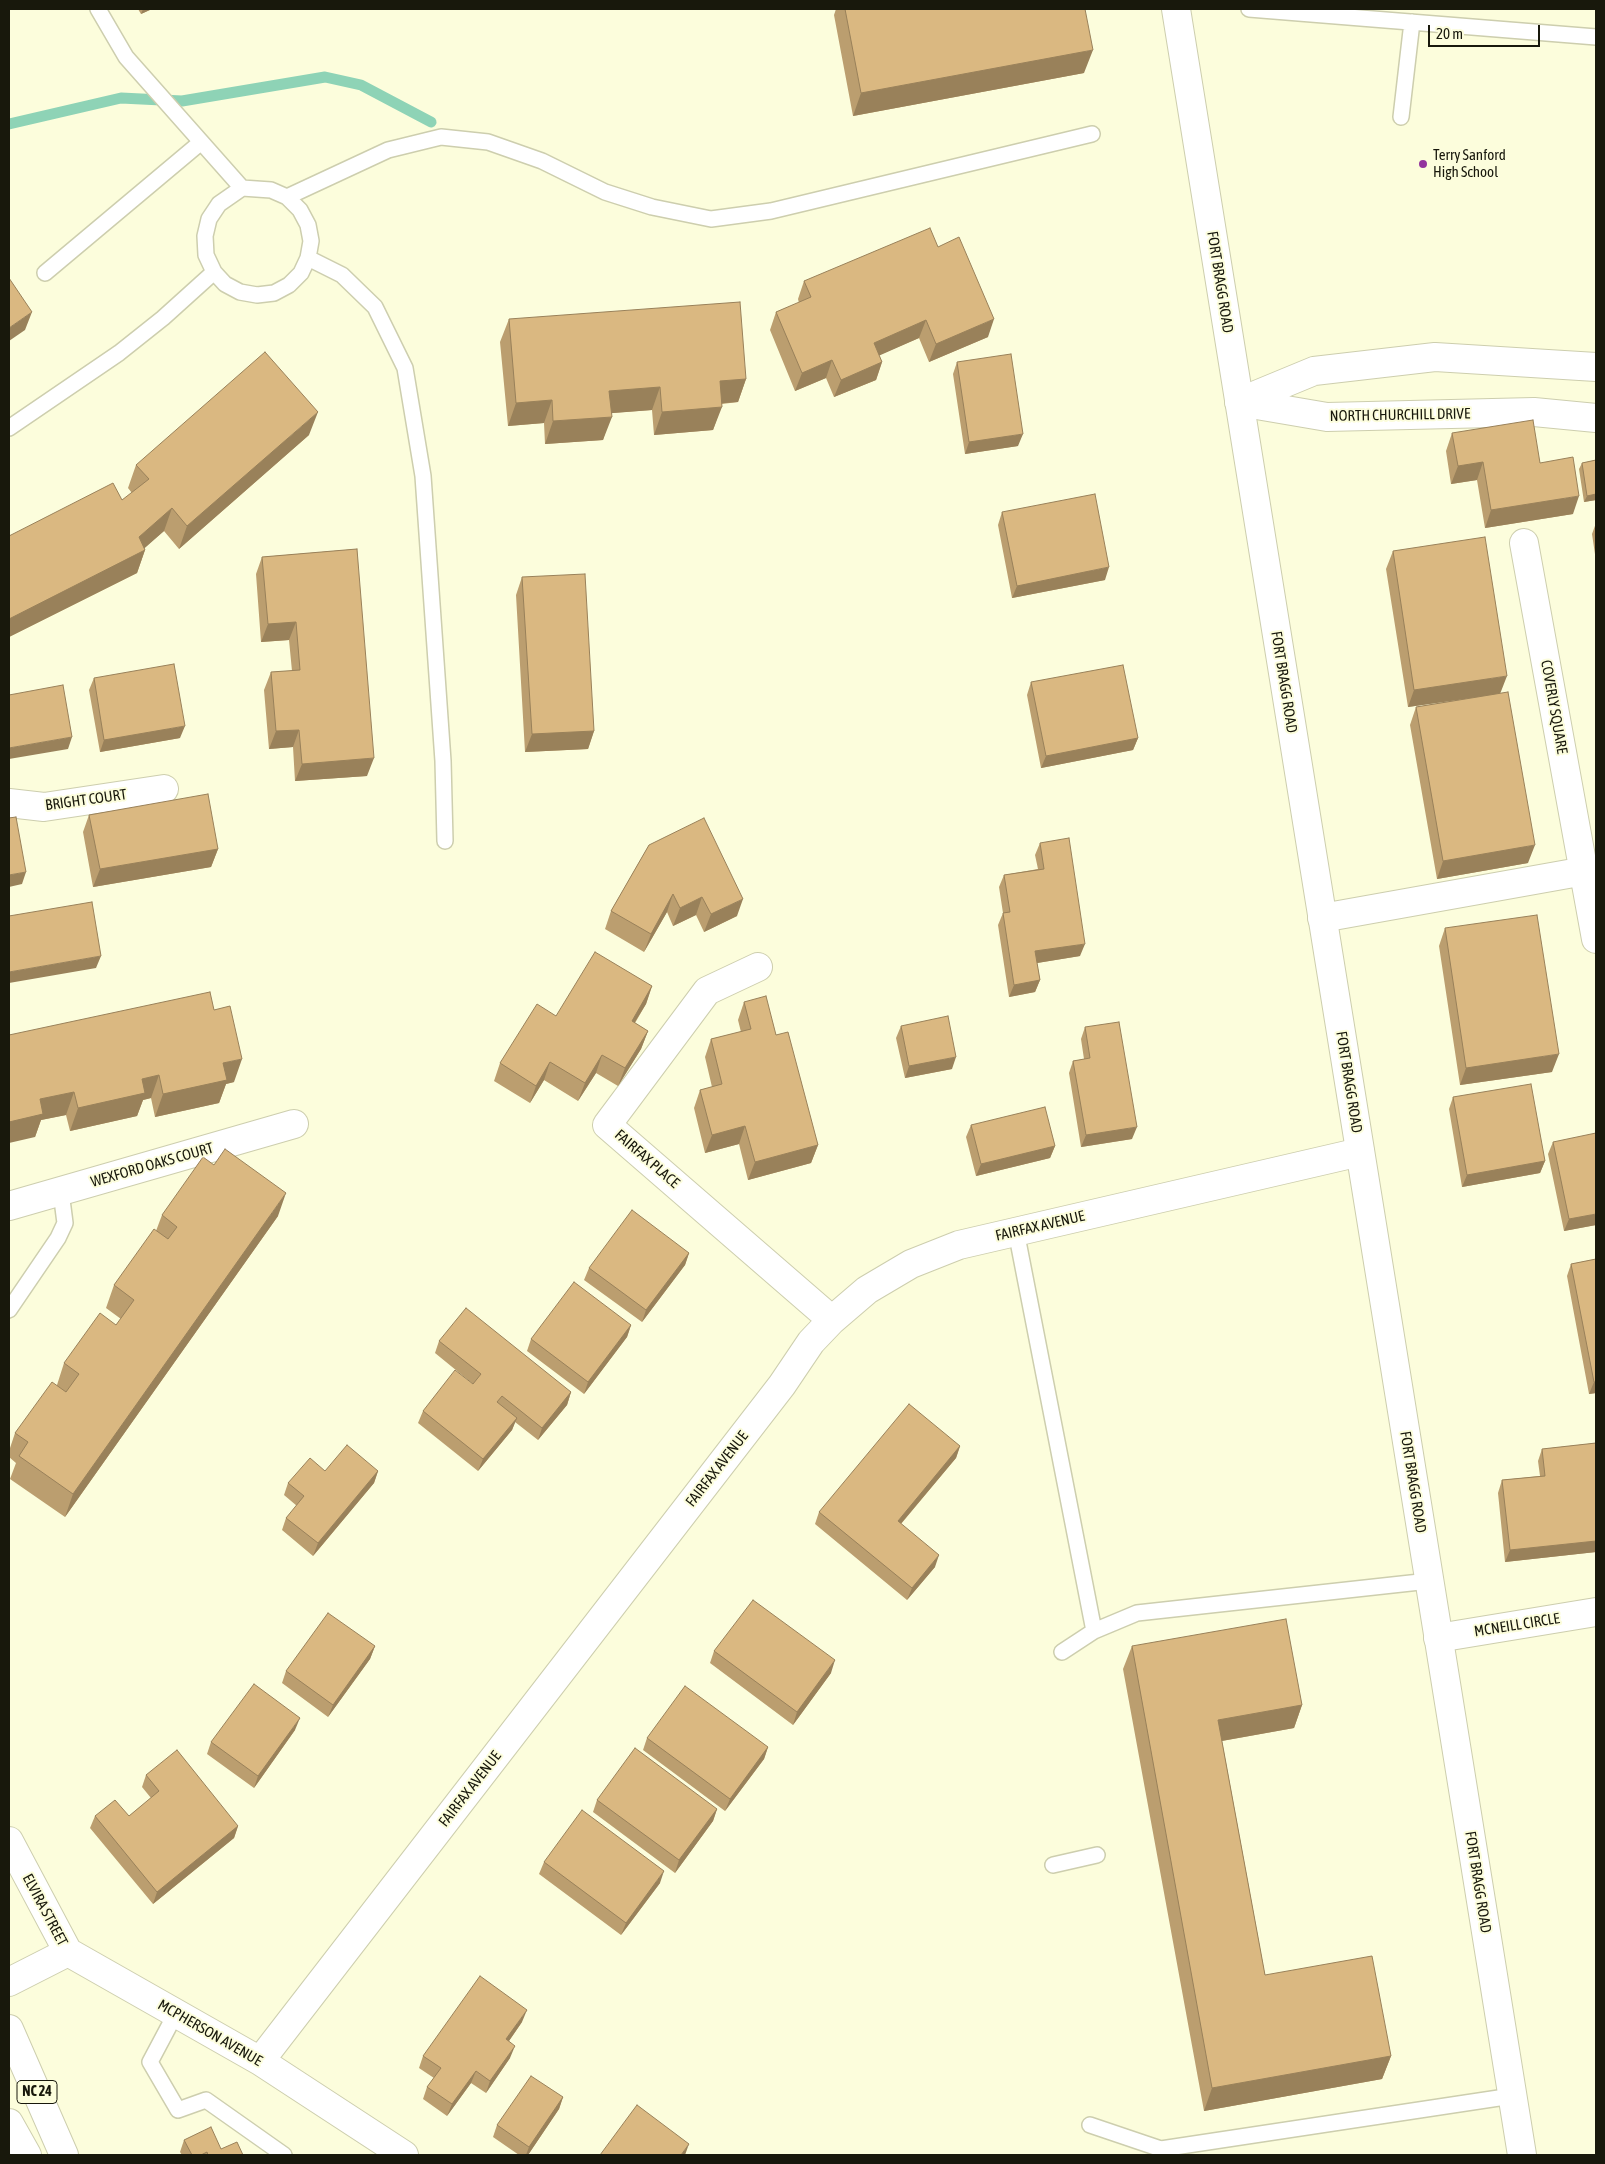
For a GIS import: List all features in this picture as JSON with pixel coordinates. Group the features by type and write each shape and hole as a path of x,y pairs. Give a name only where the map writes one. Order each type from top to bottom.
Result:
{"street":[{"name":"FORT BRAGG ROAD","path":"1176,9 1522,2155"},
{"path":"1239,402 1314,371 1435,357 1596,366"},
{"name":"NORTH CHURCHILL DRIVE","path":"1239,402 1327,417 1534,412 1596,418"},
{"name":"COVERLY SQUARE","path":"1524,543 1590,870 1596,938"},
{"name":"BRIGHT COURT","path":"9,803 44,807 164,789"},
{"path":"1322,918 1590,870"},
{"name":"FAIRFAX PLACE","path":"758,967 707,991 607,1125 832,1320"},
{"name":"WEXFORD OAKS COURT","path":"9,1206 294,1124"},
{"name":"FAIRFAX AVENUE","path":"260,2061 782,1385 811,1342 832,1320 867,1290 911,1264 959,1244 1360,1152"},
{"name":"MCNEILL CIRCLE","path":"1438,1638 1596,1612"},
{"name":"ELVIRA STREET","path":"9,1841 68,1952"},
{"path":"9,1982 68,1952"},
{"name":"MCPHERSON AVENUE","path":"68,1952 260,2061 404,2155"},
{"name":"NC 24","path":"9,2029 64,2155"},
{"path":"9,2123 27,2155"}],"lane":[{"path":"98,9 126,56 200,143 242,188"},
{"path":"1249,9 1596,37"},
{"path":"1401,116 1412,22"},
{"path":"287,197 388,150 441,137 488,142 542,161 605,192 652,207 711,219 771,211 1092,134"},
{"path":"45,274 200,143"},
{"path":"242,188 270,190 287,197 300,210 308,225 311,242 308,258 301,273 289,285 274,292 257,295 240,292 225,284 214,272 206,255 205,236 209,219 220,204 242,188"},
{"path":"308,258 342,275 374,307 405,368 423,476 443,761 445,841"},
{"path":"9,428 120,352 163,318 214,272"},
{"path":"9,1310 58,1238 65,1223 61,1192"},
{"path":"1016,1231 1094,1630"},
{"path":"1062,1652 1094,1630 1137,1613 1429,1581"},
{"path":"1053,1865 1097,1855"},
{"path":"176,2013 150,2062 178,2110 206,2100 284,2155"},
{"path":"1090,2124 1160,2150 1512,2096"}],"building":[{"path":"845,9 1085,9 1093,50 861,93"},
{"path":"930,228 938,247 959,237 994,319 936,344 926,320 874,343 882,362 841,380 832,360 802,373 776,312 811,297 804,281"},
{"path":"9,278 32,312 9,328"},
{"path":"740,302 746,379 720,381 722,407 662,412 660,387 609,391 612,417 553,421 552,400 516,403 509,319"},
{"path":"265,352 318,412 187,526 172,508 139,537 145,550 9,619 9,536 113,483 122,500 149,479 136,465"},
{"path":"1011,354 1023,434 969,442 957,362"},
{"path":"1533,420 1540,463 1573,457 1579,496 1491,510 1483,462 1458,466 1452,433"},
{"path":"1596,460 1596,494 1587,496 1582,463"},
{"path":"1095,494 1109,567 1017,586 1002,512"},
{"path":"1485,537 1507,676 1414,690 1393,551"},
{"path":"357,549 374,758 302,764 299,730 276,731 271,672 300,670 296,622 268,624 262,557"},
{"path":"585,574 594,731 532,734 522,577"},
{"path":"174,664 185,726 104,740 94,678"},
{"path":"1123,665 1138,738 1046,756 1031,682"},
{"path":"63,685 72,737 9,748 9,695"},
{"path":"1508,692 1535,845 1443,861 1416,707"},
{"path":"208,794 218,849 100,869 89,815"},
{"path":"16,817 26,872 9,875 9,818"},
{"path":"704,818 743,899 711,914 702,897 680,908 673,894 651,934 611,911 649,845"},
{"path":"1069,838 1085,944 1035,951 1040,980 1014,985 1003,913 1010,912 1004,875 1044,869 1040,843"},
{"path":"92,902 101,956 9,972 9,916"},
{"path":"1537,915 1559,1054 1466,1068 1445,928"},
{"path":"595,952 652,986 632,1021 648,1031 625,1068 602,1055 585,1083 550,1062 536,1086 500,1063 537,1004 556,1016"},
{"path":"210,992 214,1010 230,1006 242,1059 223,1063 227,1080 163,1094 159,1075 142,1079 145,1093 78,1108 74,1092 40,1099 43,1114 9,1122 9,1035"},
{"path":"766,996 776,1035 788,1032 818,1145 755,1162 745,1126 712,1135 700,1090 722,1084 711,1039 751,1029 744,1002"},
{"path":"948,1016 956,1057 909,1066 901,1026"},
{"path":"1119,1022 1137,1127 1086,1135 1073,1061 1090,1058 1085,1027"},
{"path":"1531,1084 1545,1161 1467,1175 1453,1097"},
{"path":"1045,1107 1055,1146 981,1164 971,1125"},
{"path":"1596,1133 1596,1214 1569,1219 1553,1142"},
{"path":"225,1149 286,1193 73,1494 19,1456 28,1442 15,1433 52,1382 66,1392 79,1374 64,1363 100,1313 116,1325 134,1300 114,1285 154,1229 168,1239 177,1227 162,1215 203,1157 214,1165"},
{"path":"632,1210 689,1253 646,1310 589,1268"},
{"path":"1596,1259 1596,1382 1594,1382 1571,1264"},
{"path":"574,1282 631,1325 588,1382 531,1339"},
{"path":"466,1308 571,1392 542,1428 502,1396 497,1402 517,1418 483,1459 423,1411 455,1370 473,1384 481,1374 439,1341"},
{"path":"909,1404 960,1446 898,1521 939,1555 912,1588 819,1512"},
{"path":"1596,1443 1596,1541 1510,1550 1502,1480 1545,1476 1542,1449"},
{"path":"347,1445 378,1471 318,1543 286,1518 304,1496 288,1483 310,1458 325,1471"},
{"path":"753,1600 835,1660 797,1712 714,1651"},
{"path":"328,1613 375,1646 333,1705 286,1671"},
{"path":"1286,1619 1302,1705 1218,1720 1265,1975 1372,1956 1391,2056 1212,2088 1132,1646"},
{"path":"254,1684 300,1718 258,1776 211,1742"},
{"path":"685,1686 768,1747 730,1799 647,1738"},
{"path":"635,1748 717,1809 679,1860 597,1800"},
{"path":"177,1750 238,1826 157,1892 95,1816 115,1800 129,1816 159,1791 146,1775"},
{"path":"582,1810 664,1871 626,1923 544,1862"},
{"path":"480,1976 527,2010 506,2039 515,2046 490,2081 476,2071 452,2104 427,2087 441,2068 423,2056"},
{"path":"531,2076 563,2097 529,2147 497,2125"},
{"path":"637,2105 689,2144 681,2155 600,2155"},
{"path":"211,2127 221,2149 237,2142 243,2155 208,2155 207,2152 201,2155 192,2155 184,2140"}],"waterway":[{"path":"9,124 121,98 182,101 325,77 361,85 431,122"}],"place":[{"name":"Terry Sanford High School","path":"1423,164"}]}
